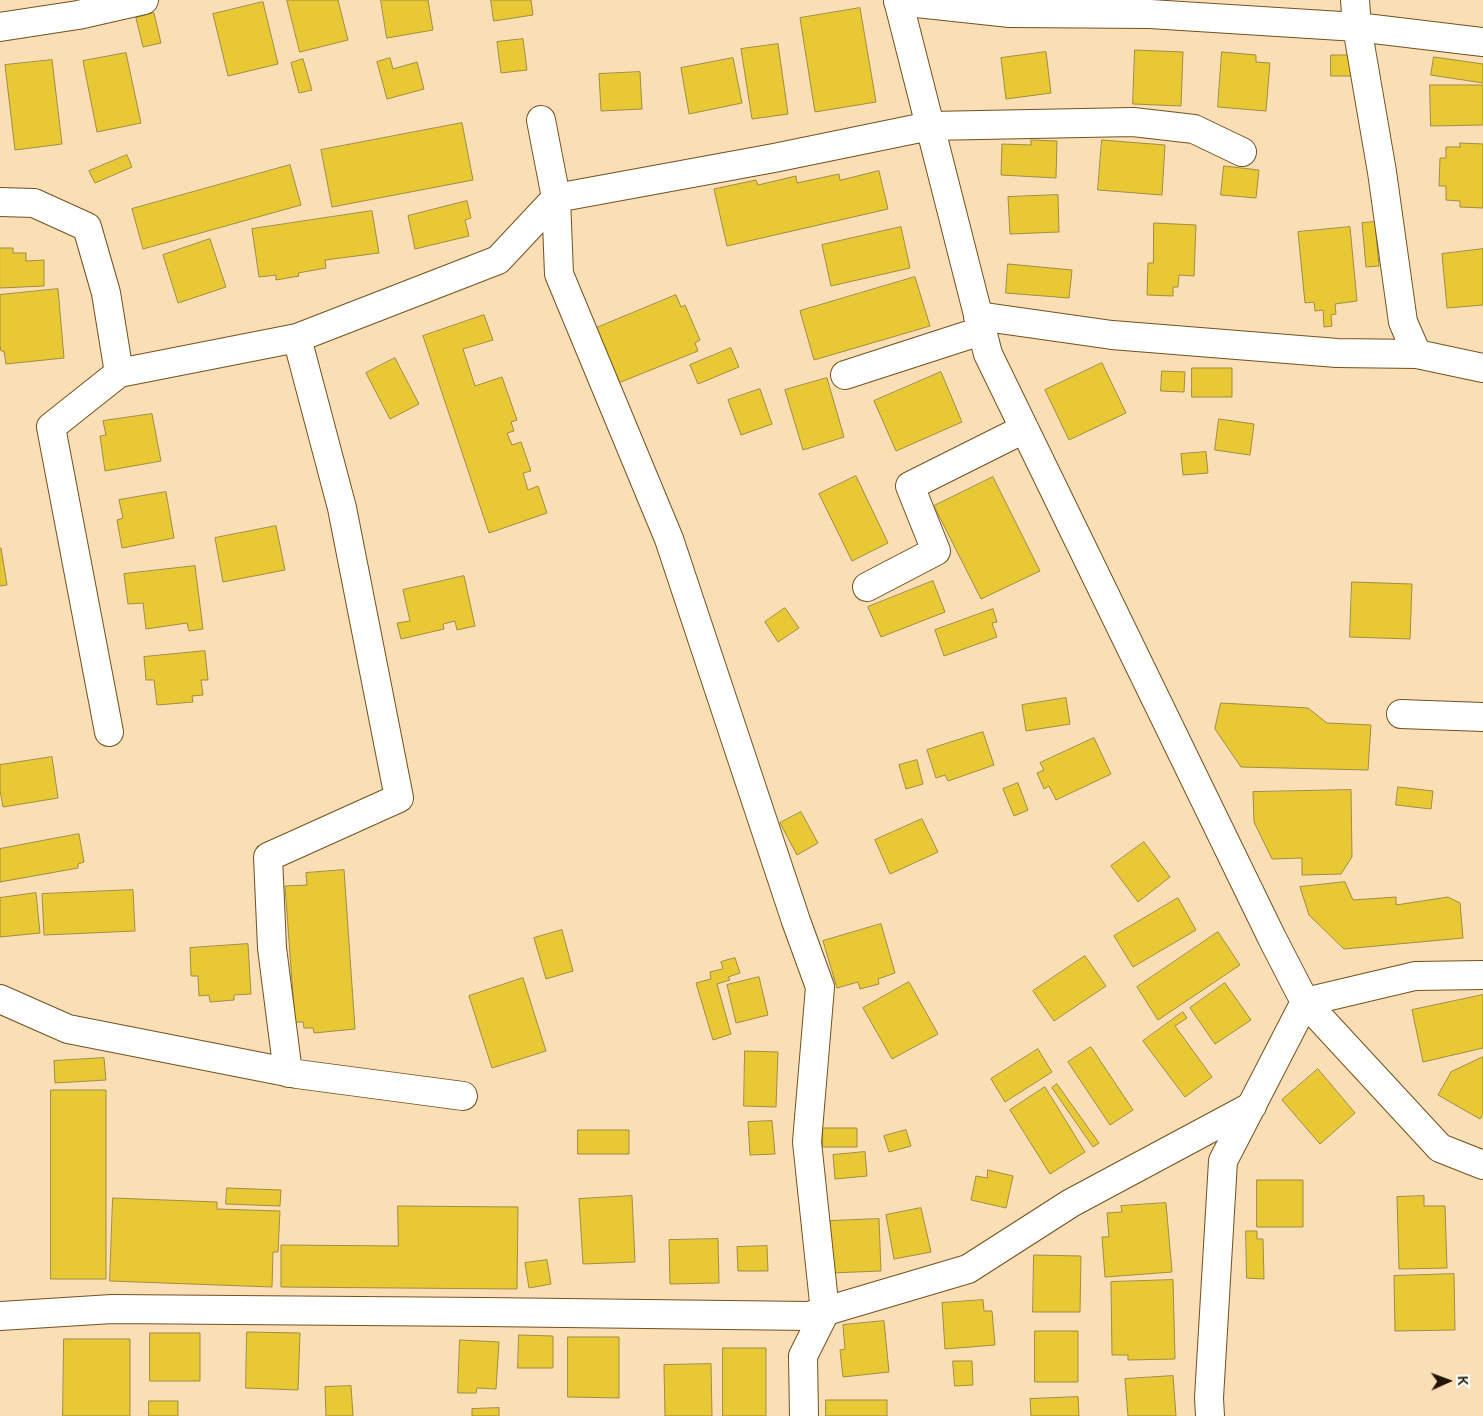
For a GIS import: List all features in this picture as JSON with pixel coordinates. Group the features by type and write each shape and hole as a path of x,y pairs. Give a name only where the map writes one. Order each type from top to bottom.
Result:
{"street":[{"path":"0,27 78,15 144,0"},
{"path":"1354,0 1382,172 1403,322 1417,354"},
{"path":"1483,42 1357,27 1150,14 1010,13 898,1 988,354 1267,929 1305,1002 1440,1148 1483,1165"},
{"path":"540,120 556,198 559,274 668,539 796,921 820,987 807,1142 825,1312 803,1356 804,1416"},
{"path":"109,732 51,428 118,373 297,338 498,260 556,198 774,158 930,126 1133,122 1194,129 1242,152"},
{"path":"0,202 34,203 87,227 106,292 118,373"},
{"path":"845,375 980,323 1112,336 1337,353 1417,354 1483,368"},
{"path":"288,1073 272,948 268,857 399,798 342,508 297,338"},
{"path":"867,587 936,551 910,486 1024,429"},
{"path":"1401,714 1483,717"},
{"path":"1210,1416 1209,1398 1223,1162 1305,1002 1415,976 1483,975"},
{"path":"0,999 68,1029 288,1073 463,1096"},
{"path":"0,1316 112,1309 809,1316 968,1269 1071,1203 1252,1106"}],"building":[{"path":"287,0 338,0 348,40 300,52"},
{"path":"381,0 428,0 433,30 387,38"},
{"path":"491,0 531,0 533,15 494,21"},
{"path":"263,2 278,64 228,76 213,14"},
{"path":"860,8 876,102 815,112 800,18"},
{"path":"154,13 161,43 143,47 136,18"},
{"path":"523,39 527,70 501,73 497,42"},
{"path":"778,44 788,114 752,119 741,49"},
{"path":"1135,50 1183,52 1181,106 1133,104"},
{"path":"1046,52 1051,93 1006,99 1001,58"},
{"path":"1222,52 1256,55 1256,62 1270,63 1266,111 1218,107"},
{"path":"126,53 141,123 97,132 83,61"},
{"path":"1331,55 1352,55 1352,76 1331,76"},
{"path":"1434,57 1483,64 1483,83 1431,75"},
{"path":"390,58 393,69 417,62 424,89 387,99 377,62"},
{"path":"733,58 742,103 689,114 681,68"},
{"path":"303,59 312,90 299,93 291,63"},
{"path":"52,60 62,144 15,150 5,65"},
{"path":"640,72 642,109 601,111 599,74"},
{"path":"1430,85 1483,85 1483,125 1431,126"},
{"path":"462,123 473,180 332,207 321,150"},
{"path":"1031,140 1057,141 1056,178 1001,175 1002,144 1031,145"},
{"path":"1102,140 1165,145 1162,195 1098,190"},
{"path":"1460,143 1483,144 1483,208 1460,207 1460,201 1446,200 1446,186 1439,186 1440,158 1446,158 1446,147 1460,147"},
{"path":"127,155 132,167 95,183 89,171"},
{"path":"290,165 301,205 143,249 132,209"},
{"path":"1224,166 1259,170 1256,198 1221,195"},
{"path":"879,171 888,209 727,246 714,189 756,180 758,185 796,176 797,183 839,174 840,180"},
{"path":"1058,195 1059,232 1010,234 1008,197"},
{"path":"467,201 471,218 465,220 469,236 415,249 408,216"},
{"path":"372,211 379,253 325,260 326,268 298,273 299,276 276,280 276,275 259,277 252,229"},
{"path":"1375,222 1379,266 1366,267 1362,223"},
{"path":"1154,223 1196,225 1194,276 1179,275 1178,287 1173,287 1173,296 1147,295 1148,263 1153,263"},
{"path":"901,227 910,268 831,286 822,245"},
{"path":"1350,227 1357,301 1335,304 1336,314 1331,315 1332,326 1324,327 1323,310 1315,311 1314,302 1305,303 1298,232"},
{"path":"210,239 226,287 178,303 163,255"},
{"path":"0,248 13,248 13,253 26,253 26,261 44,260 44,286 0,288"},
{"path":"1483,249 1483,305 1447,308 1442,254"},
{"path":"1008,264 1072,270 1069,298 1006,293"},
{"path":"915,277 930,326 814,360 800,311"},
{"path":"58,289 64,358 6,364 4,351 1,351 0,346 0,295"},
{"path":"676,295 681,307 685,305 700,340 695,343 698,351 611,386 589,331"},
{"path":"484,315 493,340 463,349 475,386 502,377 517,420 511,422 514,431 507,433 512,445 521,442 531,471 523,473 528,490 538,486 547,513 489,533 423,336"},
{"path":"731,348 739,367 698,384 690,365"},
{"path":"395,358 419,404 390,419 366,373"},
{"path":"1102,363 1126,413 1069,440 1045,390"},
{"path":"1192,368 1232,368 1232,397 1192,397"},
{"path":"1162,371 1185,372 1184,392 1161,391"},
{"path":"941,372 962,422 896,451 874,401"},
{"path":"827,378 844,437 803,450 785,390"},
{"path":"760,389 772,424 741,435 728,400"},
{"path":"152,414 161,461 105,471 100,436 106,435 103,421"},
{"path":"1219,419 1254,424 1250,455 1215,450"},
{"path":"1206,452 1208,473 1183,475 1181,454"},
{"path":"856,476 888,543 852,561 819,494"},
{"path":"993,477 1040,571 981,599 934,506"},
{"path":"166,492 174,538 122,548 117,520 123,518 119,500"},
{"path":"276,526 285,570 223,582 215,538"},
{"path":"0,548 7,585 0,586"},
{"path":"195,566 203,629 189,631 187,623 146,629 143,603 128,604 124,574"},
{"path":"464,576 475,626 457,630 455,621 443,624 444,629 401,639 397,623 410,621 403,590"},
{"path":"933,581 945,612 881,637 868,607"},
{"path":"1352,582 1412,584 1410,639 1350,637"},
{"path":"785,608 799,628 778,642 765,622"},
{"path":"993,609 997,622 992,623 997,637 944,656 935,630"},
{"path":"205,651 208,680 201,680 203,695 192,696 193,702 157,705 154,680 146,680 144,657"},
{"path":"1066,698 1070,724 1026,731 1022,705"},
{"path":"1221,703 1308,708 1327,723 1371,725 1368,770 1241,767 1215,729"},
{"path":"983,732 994,765 948,781 945,775 936,778 927,750"},
{"path":"1094,738 1111,774 1056,800 1049,786 1044,789 1037,773 1044,770 1040,763"},
{"path":"52,757 58,798 3,807 0,790 0,765"},
{"path":"917,760 923,784 906,789 899,765"},
{"path":"1018,783 1028,810 1014,816 1003,789"},
{"path":"1398,787 1433,791 1431,809 1396,805"},
{"path":"1351,790 1352,857 1341,874 1302,875 1302,858 1272,859 1254,822 1253,792"},
{"path":"801,812 818,843 797,855 780,823"},
{"path":"922,819 938,852 890,874 875,840"},
{"path":"79,834 84,862 78,864 78,868 0,882 0,849"},
{"path":"1144,842 1170,877 1138,902 1111,866"},
{"path":"344,870 355,1029 314,1033 313,1028 304,1028 303,1022 295,1022 285,886 307,885 306,873"},
{"path":"1345,882 1353,900 1396,897 1396,905 1448,897 1460,903 1463,938 1344,949 1309,915 1300,887"},
{"path":"133,890 135,931 44,935 42,894"},
{"path":"36,893 40,933 0,937 0,898"},
{"path":"1178,898 1196,930 1133,967 1114,936"},
{"path":"881,924 895,973 878,979 879,984 860,989 858,982 837,988 823,941"},
{"path":"562,930 573,971 546,979 534,938"},
{"path":"1218,932 1240,965 1158,1020 1137,987"},
{"path":"248,944 251,994 234,995 234,1000 210,1002 209,995 199,996 198,976 191,976 190,948"},
{"path":"1085,956 1106,986 1054,1021 1033,991"},
{"path":"735,958 740,973 728,977 730,980 717,984 731,1034 713,1040 696,983 711,979 710,972 723,969 721,962"},
{"path":"759,977 768,1015 736,1023 727,985"},
{"path":"523,978 546,1051 492,1068 469,996"},
{"path":"909,982 938,1034 892,1059 863,1008"},
{"path":"1225,983 1251,1020 1215,1044 1190,1008"},
{"path":"1483,995 1483,1048 1423,1062 1412,1010"},
{"path":"1183,1012 1187,1018 1175,1026 1212,1077 1185,1097 1143,1041"},
{"path":"1091,1047 1133,1110 1110,1125 1068,1062"},
{"path":"1038,1049 1052,1072 1005,1102 991,1079"},
{"path":"745,1051 778,1052 776,1107 744,1106"},
{"path":"1483,1057 1483,1114 1480,1119 1438,1095 1451,1072"},
{"path":"104,1058 106,1080 55,1083 54,1061"},
{"path":"1318,1069 1355,1113 1320,1144 1282,1100"},
{"path":"1057,1084 1099,1143 1093,1147 1052,1088"},
{"path":"1045,1087 1085,1152 1050,1174 1010,1110"},
{"path":"51,1090 106,1090 106,1279 51,1279"},
{"path":"772,1121 775,1154 750,1155 748,1122"},
{"path":"823,1128 857,1128 857,1147 823,1147"},
{"path":"578,1130 629,1130 629,1154 578,1154"},
{"path":"906,1130 911,1146 889,1152 884,1136"},
{"path":"865,1152 867,1176 835,1179 833,1155"},
{"path":"988,1170 1013,1176 1006,1208 971,1200 976,1176 987,1178"},
{"path":"1257,1180 1303,1180 1303,1227 1257,1227"},
{"path":"227,1188 281,1190 280,1206 226,1204"},
{"path":"632,1196 635,1262 583,1264 579,1199"},
{"path":"1424,1196 1424,1206 1445,1206 1447,1268 1399,1269 1397,1197"},
{"path":"113,1198 217,1202 217,1209 280,1211 278,1252 273,1252 272,1287 110,1281"},
{"path":"1166,1203 1172,1272 1105,1277 1102,1237 1109,1237 1107,1213 1122,1212 1121,1206"},
{"path":"398,1206 518,1207 517,1289 281,1287 281,1245 398,1246"},
{"path":"921,1208 931,1252 894,1259 886,1215"},
{"path":"879,1219 881,1271 831,1273 830,1221"},
{"path":"1246,1231 1257,1231 1257,1239 1263,1239 1264,1279 1247,1278"},
{"path":"718,1239 719,1283 670,1284 669,1240"},
{"path":"767,1246 768,1271 738,1271 737,1247"},
{"path":"1034,1255 1081,1256 1080,1312 1033,1312"},
{"path":"547,1260 551,1284 529,1288 525,1263"},
{"path":"1454,1274 1455,1330 1395,1331 1394,1276"},
{"path":"1173,1280 1175,1359 1128,1360 1128,1355 1112,1355 1111,1282"},
{"path":"983,1300 984,1311 992,1311 995,1345 945,1349 942,1303"},
{"path":"884,1321 889,1372 843,1377 840,1350 845,1349 843,1325"},
{"path":"1035,1331 1078,1331 1078,1382 1035,1382"},
{"path":"247,1332 300,1333 298,1390 246,1388"},
{"path":"150,1333 200,1333 200,1381 150,1381"},
{"path":"519,1335 553,1336 553,1368 518,1368"},
{"path":"568,1337 619,1337 619,1398 568,1397"},
{"path":"64,1339 130,1339 130,1416 63,1416"},
{"path":"460,1340 499,1342 496,1389 477,1388 476,1393 458,1393"},
{"path":"723,1348 766,1348 766,1416 723,1416"},
{"path":"953,1361 972,1361 973,1385 955,1386"},
{"path":"711,1364 712,1416 665,1416 664,1365"},
{"path":"1173,1376 1176,1416 1128,1416 1125,1379"},
{"path":"351,1386 353,1416 326,1416 325,1387"},
{"path":"1078,1397 1079,1416 1031,1416 1030,1399"},
{"path":"826,1400 887,1400 887,1416 826,1416"},
{"path":"149,1401 178,1401 178,1416 149,1416"},
{"path":"499,1408 499,1416 472,1416 472,1409"}]}
